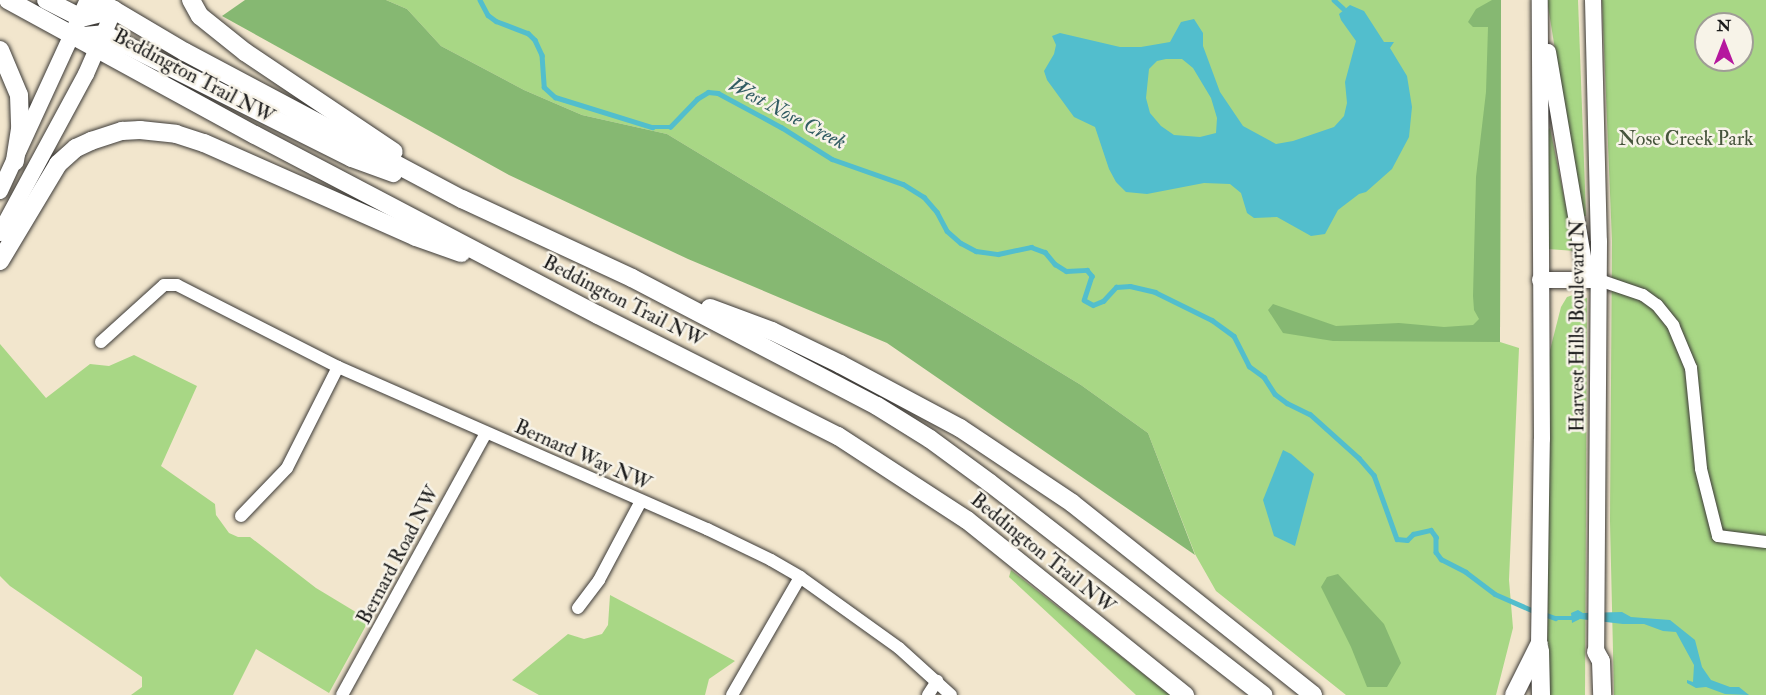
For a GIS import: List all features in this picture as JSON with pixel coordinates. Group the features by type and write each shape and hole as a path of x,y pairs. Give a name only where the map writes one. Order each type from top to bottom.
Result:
{"main road":[{"name":"Beddington Trail NW","path":"8,0 72,37 101,42 521,275 789,408 886,464 976,527 1185,695"},
{"path":"46,0 81,18 117,5"},
{"path":"0,191 88,0"},
{"name":"Beddington Trail NW","path":"97,0 117,5 185,52 462,199 632,278 817,373 930,439 1084,553 1263,695"},
{"path":"191,0 200,16 245,52 303,89 462,199"},
{"name":"Harvest Hills Boulevard N","path":"1593,0 1599,280 1596,652"},
{"path":"1540,1 1584,262 1599,280"},
{"name":"Harvest Hills Boulevard N","path":"1539,645 1542,439 1540,1"},
{"path":"0,233 40,163 101,42 117,5"},
{"path":"101,42 352,158 462,199"},
{"path":"0,50 19,95 20,129 15,162"},
{"path":"0,261 58,164 76,148 91,141 122,131 140,130 168,132 204,143 416,237 521,275"},
{"path":"632,278 772,331 840,364 960,428 1072,503 1313,695"},
{"path":"1540,280 1599,280"},
{"path":"1514,695 1539,645"},
{"path":"1539,645 1541,695"},
{"path":"1591,695 1591,666 1596,652"},
{"path":"1596,652 1601,661 1602,695"}],"street":[{"path":"1599,280 1643,295 1658,305 1672,325 1691,368 1701,469 1718,536 1766,542"},
{"name":"Bernard Way NW","path":"101,342 164,285 177,285 338,367 486,434 707,529 800,577 899,648 951,695"},
{"path":"241,516 287,468 338,367"},
{"name":"Bernard Road NW","path":"342,695 486,434"},
{"path":"578,608 599,580 641,501"},
{"path":"732,695 800,577"},
{"path":"928,695 937,681"}],"green space":[{"path":"245,0 386,0 407,9 441,46 524,90 582,115 667,134 1081,385 1148,433 1195,555 887,343 688,259 509,175 222,16"},
{"path":"386,0 1501,0 1500,342 1519,348 1509,580 1513,628 1496,695 1346,695 1216,591 1195,554 1148,433 1081,385 667,134 582,115 524,90 441,46 407,9"},
{"path":"1492,0 1501,0 1500,342 1333,341 1283,333 1268,310 1273,304 1336,326 1399,323 1444,327 1473,325 1479,319 1474,310 1473,296 1476,177 1486,92 1488,27 1473,27 1468,22 1476,9"},
{"path":"1547,0 1578,0 1586,216 1582,216"},
{"name":"Nose Creek Park","path":"1602,0 1766,0 1766,695 1614,695 1610,521 1612,241"},
{"path":"1550,128 1575,251 1548,249 1547,131"},
{"path":"1573,295 1587,298 1585,695 1547,695 1549,354 1561,307 1567,297"},
{"path":"0,344 46,398 90,364 109,366 134,355 197,386 161,466 215,504 216,515 229,533 238,537 250,537 316,588 369,620 329,693 256,649 233,695 131,695 142,687 142,677 10,586 0,576"},
{"path":"1011,570 1170,695 1136,695 1009,577"},
{"path":"1338,574 1384,624 1401,663 1387,687 1367,687 1351,647 1321,587 1327,577"},
{"path":"610,595 735,661 709,679 705,695 539,695 512,680 568,634 584,639 602,634 608,625"}],"water":[{"path":"1350,5 1364,11 1384,42 1394,42 1390,48 1407,76 1412,107 1409,137 1392,169 1366,192 1359,194 1338,210 1325,234 1311,236 1277,217 1254,218 1247,213 1241,193 1230,184 1204,183 1147,194 1126,192 1116,182 1109,169 1095,127 1074,117 1047,80 1044,71 1054,54 1056,45 1052,36 1060,33 1120,47 1141,47 1170,42 1181,22 1194,19 1203,33 1203,46 1220,92 1243,126 1276,144 1293,141 1334,127 1344,116 1347,103 1345,82 1356,41 1339,14","holes":["1182,59 1193,68 1211,98 1217,118 1216,133 1200,137 1174,135 1161,126 1150,113 1146,98 1149,69 1157,61"]},
{"path":"1283,450 1314,474 1295,546 1274,536 1263,500"},
{"path":"1578,610 1583,613 1622,612 1631,617 1670,620 1695,640 1702,667 1711,680 1730,687 1739,687 1749,695 1725,694 1706,687 1696,688 1687,683 1687,680 1693,682 1694,665 1676,632 1663,631 1644,624 1580,619 1572,623 1571,613"}],"waterway":[{"name":"West Nose Creek","path":"480,0 488,15 496,21 528,33 535,40 542,55 544,87 555,97 652,127 670,127 697,99 708,92 718,93 781,127 832,159 903,184 924,197 937,212 947,231 961,243 976,251 998,254 1031,247 1045,252 1055,264 1066,271 1087,270 1092,276 1084,300 1093,305 1103,301 1116,287 1130,286 1155,292 1212,320 1234,336 1249,366 1264,377 1275,394 1287,403 1310,414 1359,458 1374,475 1397,539 1407,540 1413,534 1431,530 1436,537 1436,552 1441,559 1466,572 1495,594 1536,612"},
{"path":"1334,0 1343,8"},
{"name":"West Nose Creek","path":"1544,614 1555,618 1577,618"}]}
